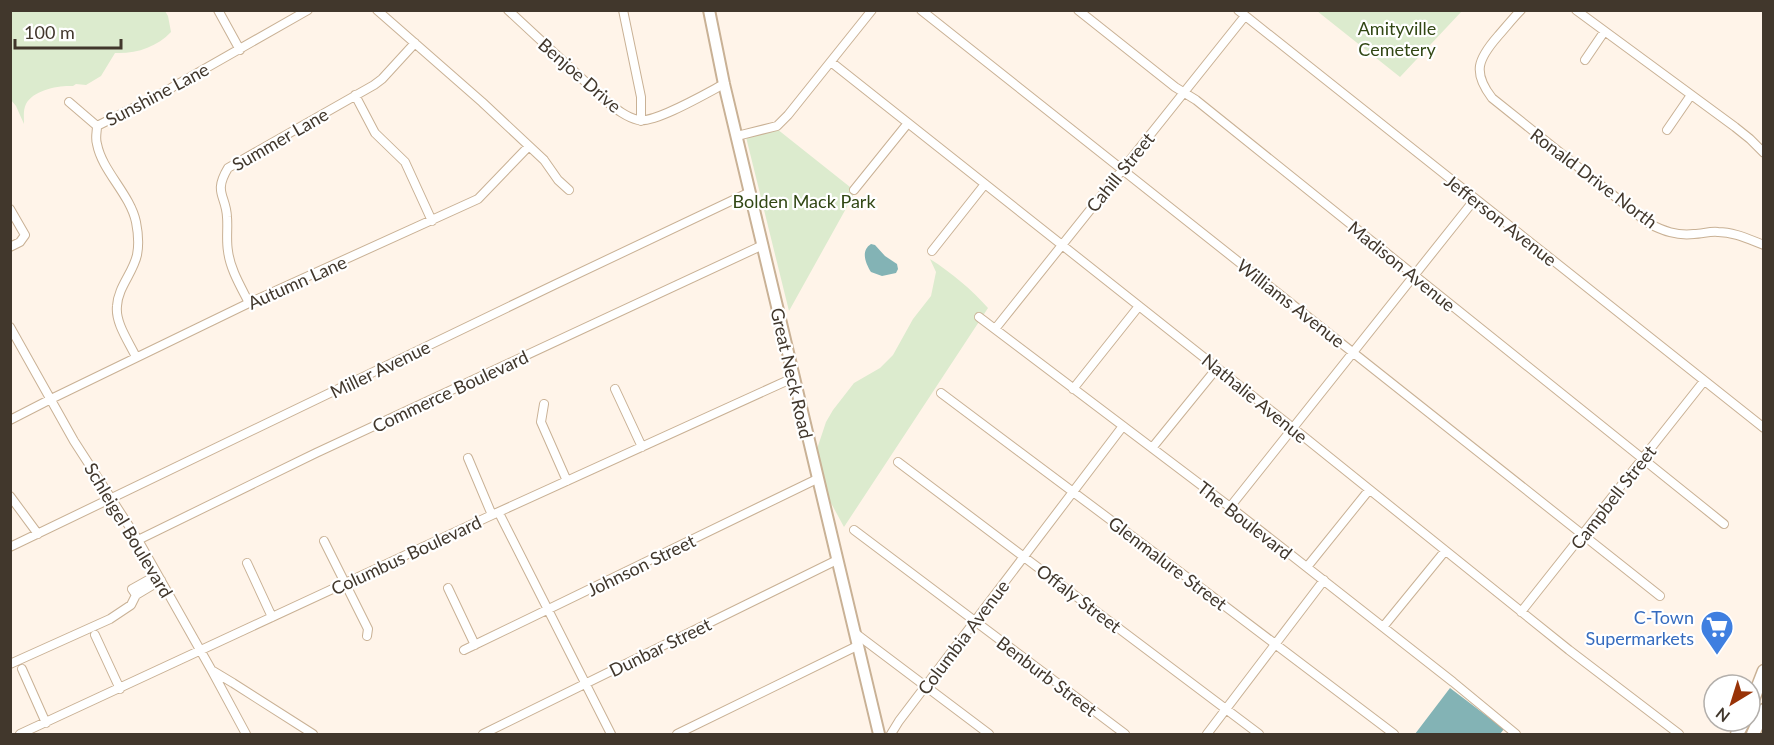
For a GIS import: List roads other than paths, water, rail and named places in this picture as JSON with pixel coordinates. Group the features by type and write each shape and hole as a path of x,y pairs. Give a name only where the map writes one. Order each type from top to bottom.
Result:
{"main road":[{"name":"Great Neck Road","path":"709,10 724,84 879,735"},
{"path":"1753,735 1764,710"}],"street":[{"path":"218,10 240,50"},
{"name":"Sunshine Lane","path":"136,357 119,322 116,307 119,292 137,256 136,221 100,153 96,142 97,126 157,96 308,10"},
{"path":"377,10 482,102 544,160 558,180 570,190"},
{"name":"Benjoe Drive","path":"508,10 606,101 623,114 640,121 659,117 724,84"},
{"path":"623,10 641,97 640,121"},
{"path":"737,136 777,126 872,10"},
{"name":"Williams Avenue","path":"921,10 1660,596"},
{"name":"Madison Avenue","path":"1078,10 1196,100 1724,524"},
{"name":"Ronald Drive North","path":"1521,10 1484,52 1479,64 1480,78 1492,98 1648,223 1664,231 1678,234 1692,235 1715,231 1734,233 1763,243"},
{"path":"1576,10 1750,139 1764,153"},
{"name":"Cahill Street","path":"995,329 1184,92 1241,13"},
{"name":"Jefferson Avenue","path":"1241,13 1764,428"},
{"path":"1585,60 1605,32"},
{"name":"Summer Lane","path":"249,303 236,278 228,250 227,214 220,187 228,168 382,79 415,43"},
{"name":"Nathalie Avenue","path":"831,62 1521,612 1679,735"},
{"path":"355,95 375,133 405,162 432,221"},
{"path":"1667,130 1691,95"},
{"path":"69,102 97,126"},
{"path":"854,190 908,123"},
{"name":"Autumn Lane","path":"10,420 249,303 478,199 529,146"},
{"path":"932,251 985,184"},
{"name":"Miller Avenue","path":"10,547 750,192"},
{"path":"1230,507 1475,199"},
{"path":"10,209 25,235 20,242 10,247"},
{"name":"Commerce Boulevard","path":"138,540 316,453 763,245"},
{"path":"1073,389 1139,306"},
{"name":"The Boulevard","path":"979,316 1324,580 1506,731 1516,735"},
{"name":"Schleigel Boulevard","path":"10,327 74,441 138,540 246,735"},
{"path":"1152,448 1217,368"},
{"name":"Columbus Boulevard","path":"20,735 793,378"},
{"name":"Campbell Street","path":"1521,612 1704,381"},
{"path":"615,389 642,447"},
{"name":"Glenmalure Street","path":"941,393 1394,735"},
{"path":"544,404 541,422 567,481"},
{"name":"Columbia Avenue","path":"891,735 1123,426"},
{"path":"468,458 611,735"},
{"name":"Offaly Street","path":"898,462 1259,735"},
{"name":"Johnson Street","path":"464,650 817,479"},
{"path":"1307,567 1369,490"},
{"path":"10,496 38,534"},
{"name":"Benburb Street","path":"854,530 1125,735"},
{"path":"324,541 368,629 367,636"},
{"path":"1383,627 1445,551"},
{"name":"Dunbar Street","path":"483,735 837,560"},
{"path":"247,563 272,617"},
{"path":"10,664 110,619 131,605 136,595 159,578"},
{"path":"1207,735 1324,580"},
{"path":"447,588 475,645"},
{"path":"855,633 989,735"},
{"path":"96,635 120,689"},
{"path":"677,735 857,646"},
{"path":"22,669 46,723"},
{"path":"212,671 313,735"}],"water":[{"path":"871,244 897,264 896,273 882,276 871,272 865,254"},
{"path":"1450,688 1504,729 1500,734 1415,734"}],"place":[{"name":"C‑Town Supermarkets","path":"1717,656"}],"park label":[{"name":"Amityville Cemetery","path":"1397,38"},
{"name":"Bolden Mack Park","path":"804,201"}]}
